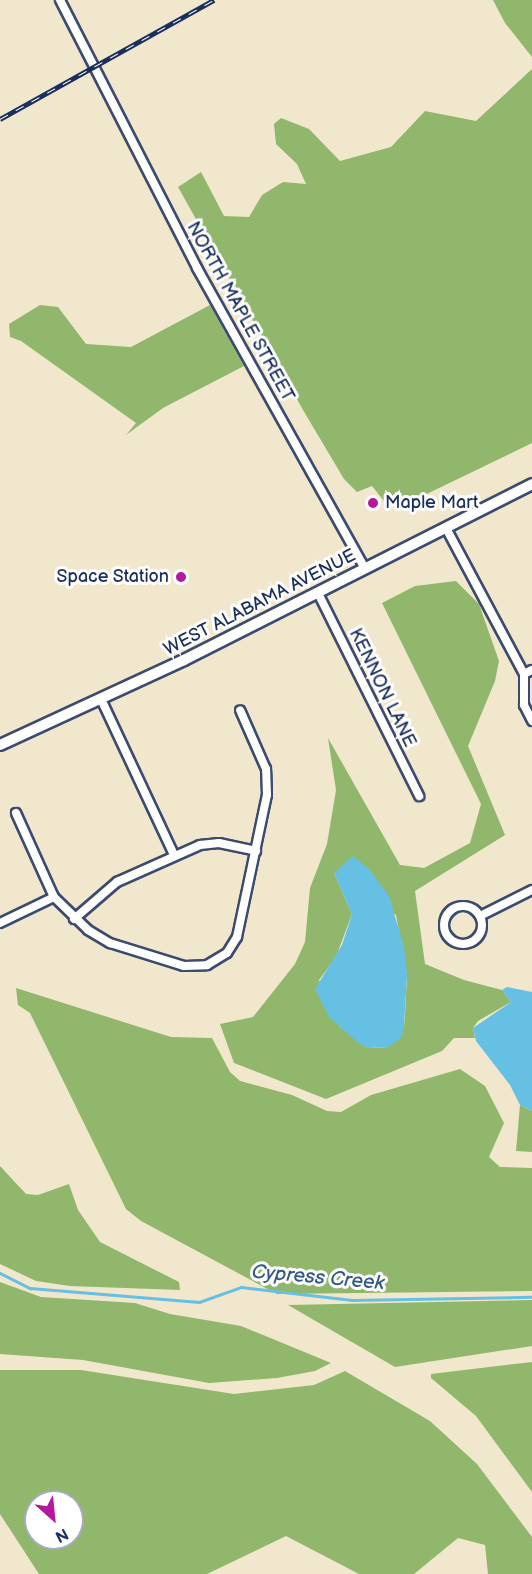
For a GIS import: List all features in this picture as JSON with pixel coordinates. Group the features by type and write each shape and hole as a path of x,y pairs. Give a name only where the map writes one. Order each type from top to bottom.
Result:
{"main road":[{"name":"WEST ALABAMA AVENUE","path":"0,745 101,699 532,484"}],"street":[{"name":"NORTH MAPLE STREET","path":"60,0 197,268 365,568"},
{"path":"446,528 524,674 524,705 532,721"},
{"name":"KENNON LANE","path":"318,592 419,796"},
{"path":"524,674 532,670"},
{"path":"101,699 174,855"},
{"path":"16,813 54,897 74,919 110,943 184,966 207,965 234,946 267,795 266,776 240,710"},
{"path":"74,919 117,882 174,855 209,843 256,851"},
{"path":"480,916 532,890"},
{"path":"0,923 54,897"},
{"path":"454,908 471,908 480,916 482,929 470,943 457,943 447,935 444,923 454,908"}],"green space":[{"path":"493,0 532,0 532,57 505,23"},
{"path":"532,69 532,443 404,505 384,501 372,486 357,492 344,479 303,410 178,187 201,172 224,216 249,217 262,195 283,182 306,184 297,164 276,144 274,124 281,118 309,129 340,161 391,147 425,111 476,121"},
{"path":"40,305 58,307 86,344 131,347 210,305 244,366 163,408 126,435 136,423 21,341 10,337 9,324"},
{"path":"456,581 479,604 499,661 495,681 468,746 505,835 415,891 425,964 464,980 502,990 511,1002 478,1021 473,1028 475,1038 454,1038 442,1051 326,1099 234,1063 220,1024 253,1017 295,964 305,942 310,888 327,844 336,790 328,738 400,865 424,868 470,843 481,804 382,603 415,586","holes":["334,873 396,915 407,975 404,1026 387,1048 366,1047 339,1026 319,980 336,957 352,914"]},
{"path":"16,988 171,1037 212,1038 230,1072 240,1081 292,1095 327,1111 341,1112 371,1095 460,1069 485,1086 504,1123 489,1157 500,1167 532,1168 532,1291 277,1294 141,1221 126,1209 30,1013 18,1005"},
{"path":"520,1105 532,1111 532,1152 516,1151"},
{"path":"0,1166 26,1194 38,1195 69,1184 78,1210 100,1242 179,1282 180,1290 70,1286 36,1281 0,1264"},
{"path":"0,1282 41,1297 135,1303 170,1314 241,1326 331,1363 315,1371 277,1378 209,1383 83,1360 0,1354"},
{"path":"532,1300 532,1346 395,1367 288,1305"},
{"path":"532,1362 532,1492 476,1416 431,1378 431,1374"},
{"path":"0,1370 81,1370 234,1394 314,1385 345,1371 430,1421 477,1464 532,1537 532,1574 488,1574 485,1545 458,1538 414,1574 359,1574 286,1536 207,1574 39,1574 0,1514"}],"water":[{"path":"353,856 368,868 389,896 404,947 407,975 404,1026 401,1038 387,1048 366,1047 356,1041 329,1017 315,989 342,945 352,914 334,873"},
{"path":"507,987 532,992 532,1111 520,1105 510,1085 476,1041 473,1028 511,1002 502,990"}],"waterway":[{"name":"Cypress Creek","path":"0,1273 30,1288 199,1302 241,1287 352,1300 532,1297"}],"railway":[{"path":"0,119 214,0"}],"place":[{"name":"Maple Mart","path":"373,503"},
{"name":"Space Station","path":"181,577"}]}
